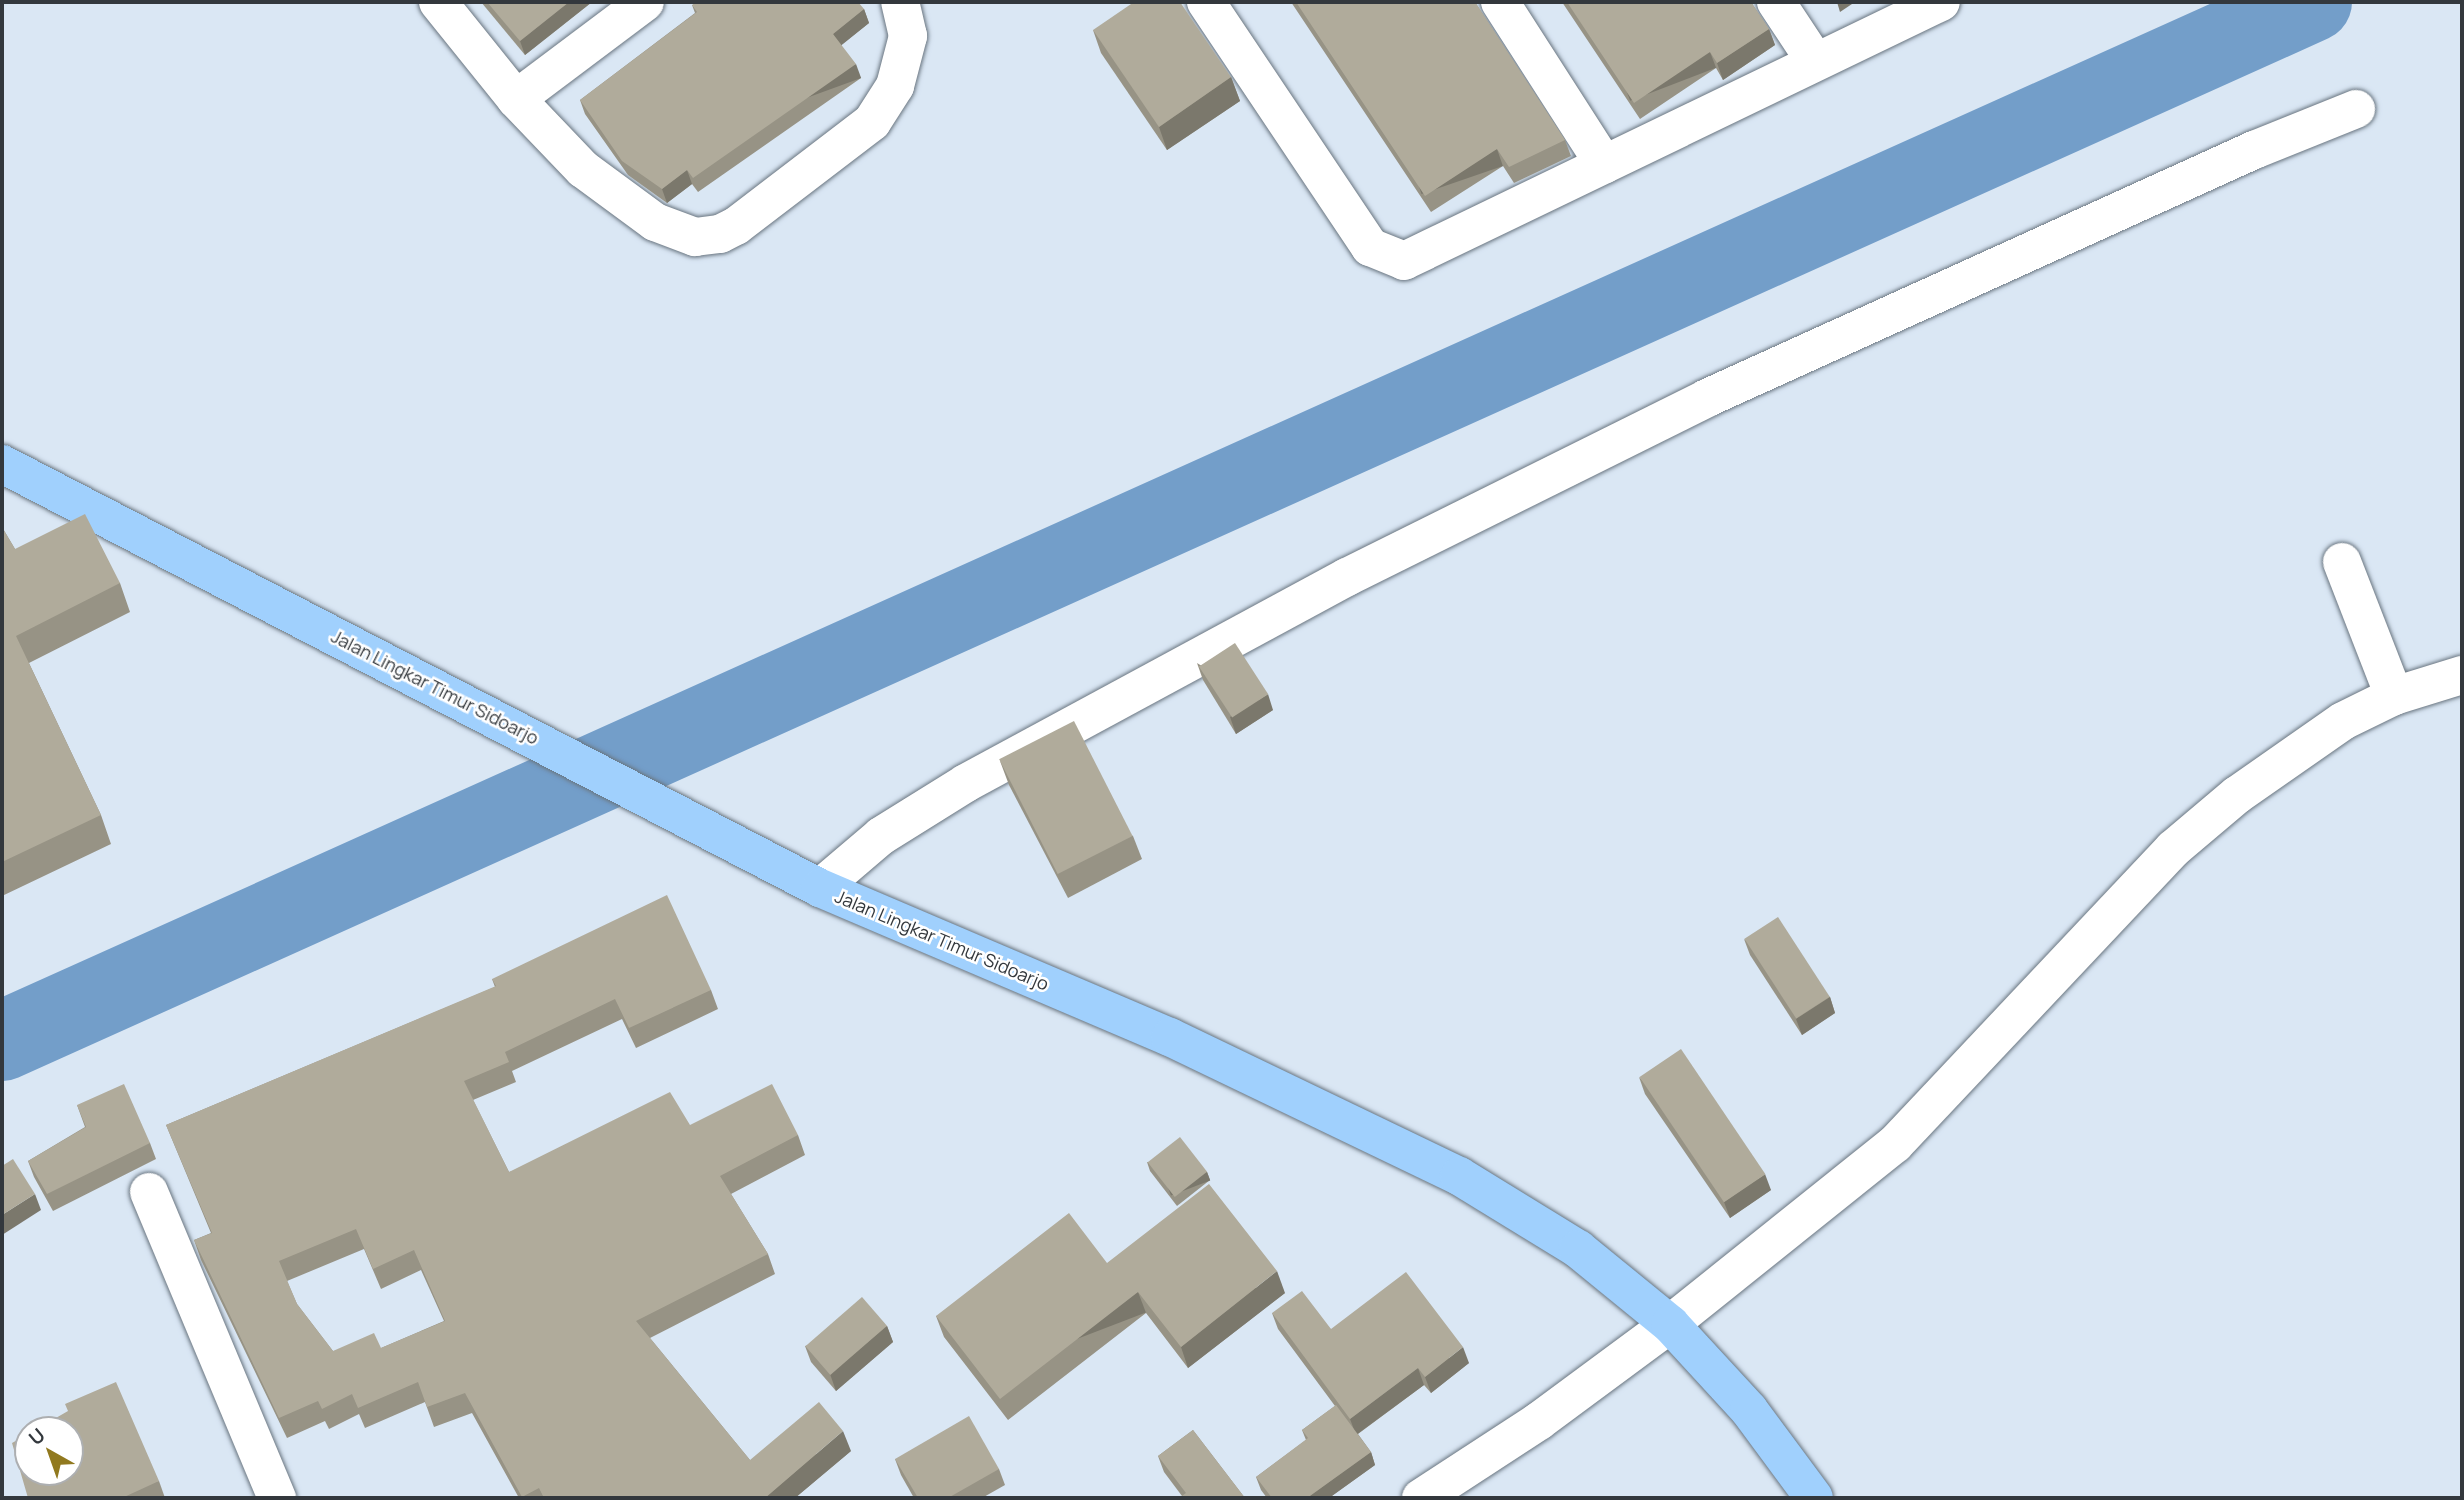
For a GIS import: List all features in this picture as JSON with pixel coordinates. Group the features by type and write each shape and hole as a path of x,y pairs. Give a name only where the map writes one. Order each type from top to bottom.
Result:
{"main road":[{"name":"Jalan Lingkar Timur Sidoarjo","path":"2,464 820,887 1170,1037 1447,1170 1578,1250 1670,1324 1749,1410 1814,1498"}],"street":[{"path":"438,2 516,100 583,169 655,222 678,234 720,234 872,122 885,106 908,36 900,2"},
{"path":"516,100 645,2"},
{"path":"1208,2 1370,247 1404,261 1941,2"},
{"path":"1500,2 1604,164"},
{"path":"1776,2 1815,61"},
{"path":"820,887 881,836 966,783 1347,577 1707,398 2254,150 2356,109"},
{"path":"2342,562 2394,696"},
{"path":"1421,1498 1539,1421 1670,1324 1895,1144 2173,849 2293,753 2394,696 2462,675"},
{"path":"149,1192 277,1498"}],"building":[{"path":"487,2 569,2 520,41"},
{"path":"696,2 858,2 864,9 833,34 856,64 693,178 687,170 662,189 622,161 580,100 697,12 692,5"},
{"path":"1134,2 1180,2 1231,77 1159,127 1093,30"},
{"path":"1296,2 1475,2 1565,140 1509,167 1497,149 1425,196"},
{"path":"1567,2 1751,2 1769,29 1717,63 1710,52 1634,103"},
{"path":"85,514 120,583 16,636 101,815 2,862 2,527 15,549"},
{"path":"1235,643 1268,694 1232,718 1199,666"},
{"path":"1074,721 1133,836 1058,874 999,759"},
{"path":"667,895 711,990 629,1028 615,999 505,1052 509,1062 464,1081 509,1172 670,1092 690,1125 772,1084 798,1135 720,1176 768,1254 636,1321 750,1460 819,1402 843,1431 765,1498 544,1498 539,1488 522,1497 465,1393 427,1407 418,1382 358,1408 352,1394 322,1409 318,1401 279,1418 194,1240 212,1233 166,1125 496,986 492,979","holes":["356,1229 373,1269 414,1250 445,1321 381,1348 374,1333 333,1351 297,1304 279,1261"]},
{"path":"1778,917 1830,997 1796,1018 1744,939"},
{"path":"1681,1049 1765,1174 1724,1202 1640,1077"},
{"path":"124,1084 150,1143 47,1194 28,1161 86,1127 77,1105"},
{"path":"1180,1137 1207,1172 1175,1197 1148,1162"},
{"path":"13,1159 35,1194 2,1215 2,1166"},
{"path":"1209,1184 1277,1271 1181,1347 1138,1292 1000,1399 936,1316 1069,1213 1107,1263"},
{"path":"1406,1272 1463,1347 1425,1377 1418,1368 1350,1419 1272,1313 1302,1291 1331,1329"},
{"path":"862,1297 887,1326 830,1375 805,1346"},
{"path":"116,1382 159,1481 122,1498 28,1498 25,1486 84,1486 84,1416 59,1416 68,1411 65,1404"},
{"path":"1336,1405 1371,1452 1307,1498 1272,1498 1256,1477 1308,1438 1302,1430"},
{"path":"969,1416 999,1469 948,1498 918,1498 895,1459"},
{"path":"1193,1430 1245,1498 1179,1498 1186,1493 1158,1456"}],"waterway":[{"path":"2,1041 2312,2"}]}
